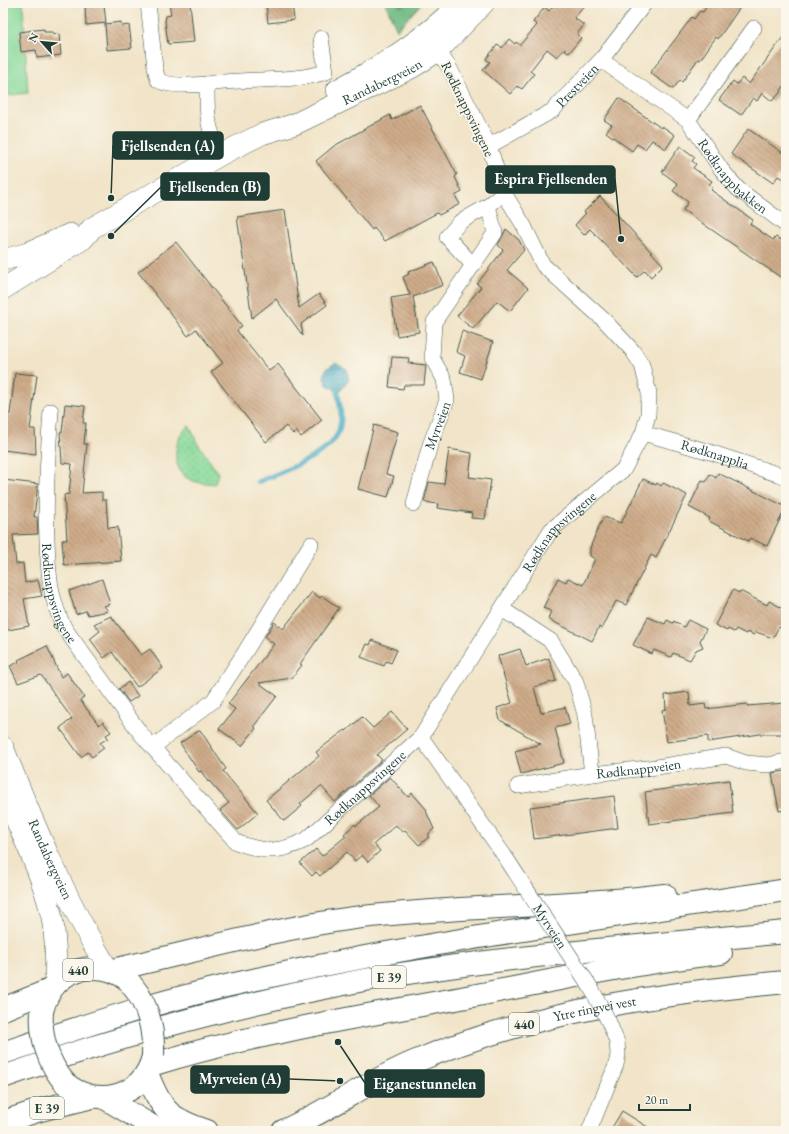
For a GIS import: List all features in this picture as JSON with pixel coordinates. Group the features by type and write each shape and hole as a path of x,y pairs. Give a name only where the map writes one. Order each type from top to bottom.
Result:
{"main road":[{"name":"Randabergveien","path":"3,289 83,239 92,228 222,154 262,134 290,114 383,64 426,34 460,3"},
{"name":"Randabergveien","path":"262,134 295,124 392,78 438,51 484,3"},
{"name":"Randabergveien","path":"3,260 25,254 78,230 92,228"},
{"name":"Randabergveien","path":"3,747 31,820 79,919 110,969"},
{"name":"Randabergveien","path":"3,788 38,874 50,910 54,930 53,988"},
{"name":"E 39","path":"110,969 261,934 355,918 456,909 619,900 719,888 744,897"},
{"name":"E 39","path":"3,1053 104,1019 260,978 443,944 786,890"},
{"name":"E 39","path":"3,1078 109,1042 267,1001 360,981 529,958 786,932"},
{"name":"E 39","path":"150,1065 206,1048 274,1033 639,965 772,947 786,940"},
{"name":"440","path":"160,1131 97,1097 76,1090 65,1082 54,1069 46,1048 42,1029 42,1012 53,988 75,971 91,968 110,969 132,984 140,996 148,1016 153,1038 150,1065 156,1097 169,1113 180,1121 207,1131"},
{"name":"Ytre ringvei vest","path":"283,1131 382,1076 476,1038 532,1022 614,1003 786,982"},
{"path":"3,1009 53,988"},
{"path":"97,1097 125,1092 137,1084 150,1065"},
{"name":"E 39","path":"3,1122 40,1110 97,1097"}],"street":[{"path":"148,3 155,68 158,80 163,83 207,84 227,81 299,77 326,72 321,38"},
{"name":"Prestveien","path":"490,146 552,111 600,60 646,3"},
{"path":"688,120 754,28"},
{"name":"Rødknappsvingene","path":"52,411 46,484 49,576 57,614 74,641 141,734 236,842 254,849 273,851 287,849 306,840 421,737 551,530 624,469 643,433 648,415 648,393 642,365 632,350 605,322 543,265 524,226 504,193 490,146 438,51 426,34"},
{"name":"Rødknappbakken","path":"600,60 688,120 721,169 738,189 786,225"},
{"path":"207,84 208,128 213,141 222,154"},
{"path":"473,266 447,237 460,222 488,206 504,193"},
{"name":"Myrveien","path":"414,504 430,445 447,400 444,379 432,358 434,322 495,233 488,206"},
{"name":"Rødknapplia","path":"643,433 710,452 786,477"},
{"path":"153,747 213,701 311,544"},
{"name":"Rødknappveien","path":"502,609 551,641 576,682 585,715 592,774 657,767 726,756 746,763 768,765 786,762"},
{"name":"Myrveien","path":"421,737 504,855 591,988 608,1020 617,1042 618,1054 616,1065 589,1131"},
{"path":"518,786 592,774"}],"green space":[{"path":"3,3 23,3 28,93 3,96"},
{"path":"385,3 422,3 397,30"},
{"path":"188,426 190,427 198,444 218,473 215,484 193,481 180,471 177,464 176,447 183,432"}],"water":[{"path":"335,363 347,369 349,380 338,394 333,388 327,385 324,378 326,369"}],"building":[{"path":"169,3 190,3 194,42 168,44 165,21 166,16 171,15"},
{"path":"266,3 292,3 294,20 268,23"},
{"path":"556,3 587,3 574,18 584,25 577,34 581,38 569,53 564,49 557,57 547,49 530,71 534,74 522,89 517,86 510,94 483,70 490,62 486,59 498,44 502,48 509,39 515,44 516,42 520,45 537,25 533,22 545,7 549,11"},
{"path":"709,3 743,3 718,39 716,37 682,82 680,80 673,89 650,73 692,17 694,19 700,11 703,12"},
{"path":"104,5 106,23 86,25 85,7"},
{"path":"121,22 122,26 129,25 132,48 107,50 105,24"},
{"path":"44,29 44,32 53,32 53,35 59,34 61,55 37,58 36,50 21,52 19,32"},
{"path":"786,33 786,83 779,94 772,101 762,93 757,101 753,98 741,115 719,100 733,81 737,84 742,78 749,84"},
{"path":"619,98 661,128 662,126 675,135 666,149 652,140 645,149 637,144 632,151 606,132 612,125 604,120"},
{"path":"420,105 457,175 455,177 462,192 455,196 460,204 439,215 437,213 385,241 374,228 372,230 316,161 334,146 390,115 392,120"},
{"path":"748,129 786,155 786,181 778,176 773,183 731,154"},
{"path":"680,146 695,157 692,161 696,164 693,168 712,181 709,185 713,188 711,190 753,220 750,224 773,240 776,237 786,243 786,281 683,210 688,202 673,191 678,184 662,172"},
{"path":"600,196 663,265 651,277 645,270 637,277 590,229 584,235 575,225 586,213 584,212"},
{"path":"285,210 299,308 319,294 327,305 301,324 303,336 276,299 252,318 237,217"},
{"path":"506,229 519,240 524,250 507,270 528,288 510,311 497,301 473,329 457,316 481,287 477,284 503,250 498,245"},
{"path":"176,242 242,326 237,330 238,332 269,371 278,364 322,420 301,437 296,431 293,434 286,426 266,442 211,372 223,363 196,329 188,336 138,272"},
{"path":"434,262 443,285 413,297 419,332 397,336 391,298 410,295 403,277 409,274 408,272"},
{"path":"462,331 493,342 481,379 460,372 465,356 456,352"},
{"path":"392,357 409,358 408,363 426,365 424,385 404,385 403,389 389,387"},
{"path":"15,373 37,375 30,429 35,429 36,454 3,450 3,413 10,414"},
{"path":"65,404 85,406 83,423 86,423 84,444 87,444 82,493 102,492 102,500 106,500 108,528 118,527 121,561 64,565 62,540 67,540 64,495 69,494 72,464 62,463 60,432 62,432"},
{"path":"374,425 398,432 386,474 394,476 388,497 358,489"},
{"path":"449,449 472,453 469,477 491,480 485,519 471,518 472,513 437,508 438,504 424,502 429,482 444,484"},
{"path":"718,473 786,507 767,546 750,538 748,541 709,521 710,518 689,507 702,480 706,482 710,474 716,478"},
{"path":"643,479 656,485 657,483 661,486 663,483 687,495 656,558 651,555 626,605 616,601 602,629 599,627 592,641 548,619 551,611 543,608 558,578 566,582 568,578 583,585 595,559 590,556 590,548 604,517 621,523"},
{"path":"3,480 38,484 34,517 37,517 38,534 13,535 16,564 23,563 25,583 38,580 42,596 24,599 29,626 3,631"},
{"path":"102,579 110,604 104,606 108,611 88,615 86,611 76,614 69,591"},
{"path":"733,590 739,593 740,591 767,605 769,601 786,610 783,619 785,626 778,628 773,638 756,632 754,635 747,632 746,634 736,629 734,632 728,629 727,631 715,625"},
{"path":"312,592 320,598 322,596 339,608 292,678 259,683 277,696 254,726 256,728 242,746 219,729 235,709 228,704 274,644 265,637 274,622 283,629"},
{"path":"111,616 141,655 150,649 163,668 137,687 112,652 104,658 90,639 100,631 94,624"},
{"path":"648,617 665,624 667,620 673,623 674,621 684,627 688,620 706,629 700,641 703,647 696,650 690,660 673,653 671,657 654,650 652,654 633,645"},
{"path":"372,640 397,650 391,663 386,661 384,666 361,657 367,644 370,645"},
{"path":"47,646 61,677 67,673 84,697 80,700 99,725 103,722 111,732 106,735 108,738 100,743 104,748 92,757 88,752 81,757 60,728 72,719 41,675 18,683 10,666 19,662 18,660"},
{"path":"520,649 526,666 549,658 556,681 534,687 541,713 565,707 570,724 555,728 564,763 521,774 515,751 541,744 500,720 497,708 512,703 498,656"},
{"path":"128,682 138,696 129,702 119,689"},
{"path":"689,692 690,706 705,704 706,709 747,704 747,706 785,703 786,734 760,734 708,742 708,736 667,742 662,710 666,709 665,695"},
{"path":"392,712 407,729 377,755 382,760 335,802 321,786 300,804 302,806 284,821 266,800 319,756 316,752 345,730 346,731 362,717 373,728"},
{"path":"200,730 226,769 223,771 258,813 238,830 220,810 229,803 209,781 208,782 201,771 199,772 180,743"},
{"path":"786,771 786,810 779,811 772,773"},
{"path":"390,777 408,797 412,793 427,810 426,811 434,829 429,833 429,837 419,845 405,830 402,832 396,825 374,844 380,851 368,862 362,855 355,861 347,852 320,876 316,872 312,876 300,863 316,849 322,856 346,836 344,834 355,824 356,826 379,807 369,795"},
{"path":"729,780 733,813 649,824 645,792"},
{"path":"614,796 618,828 534,839 530,807"},
{"path":"622,1111 654,1131 610,1131"}],"waterway":[{"path":"258,482 304,462 316,455 334,439 339,430 341,421 338,394"}],"place":[{"name":"Fjellsenden (A)","path":"111,198"},
{"name":"Fjellsenden (B)","path":"111,236"},
{"name":"Espira Fjellsenden","path":"621,239"},
{"name":"Eiganestunnelen","path":"338,1042"},
{"name":"Myrveien (A)","path":"340,1081"}]}
